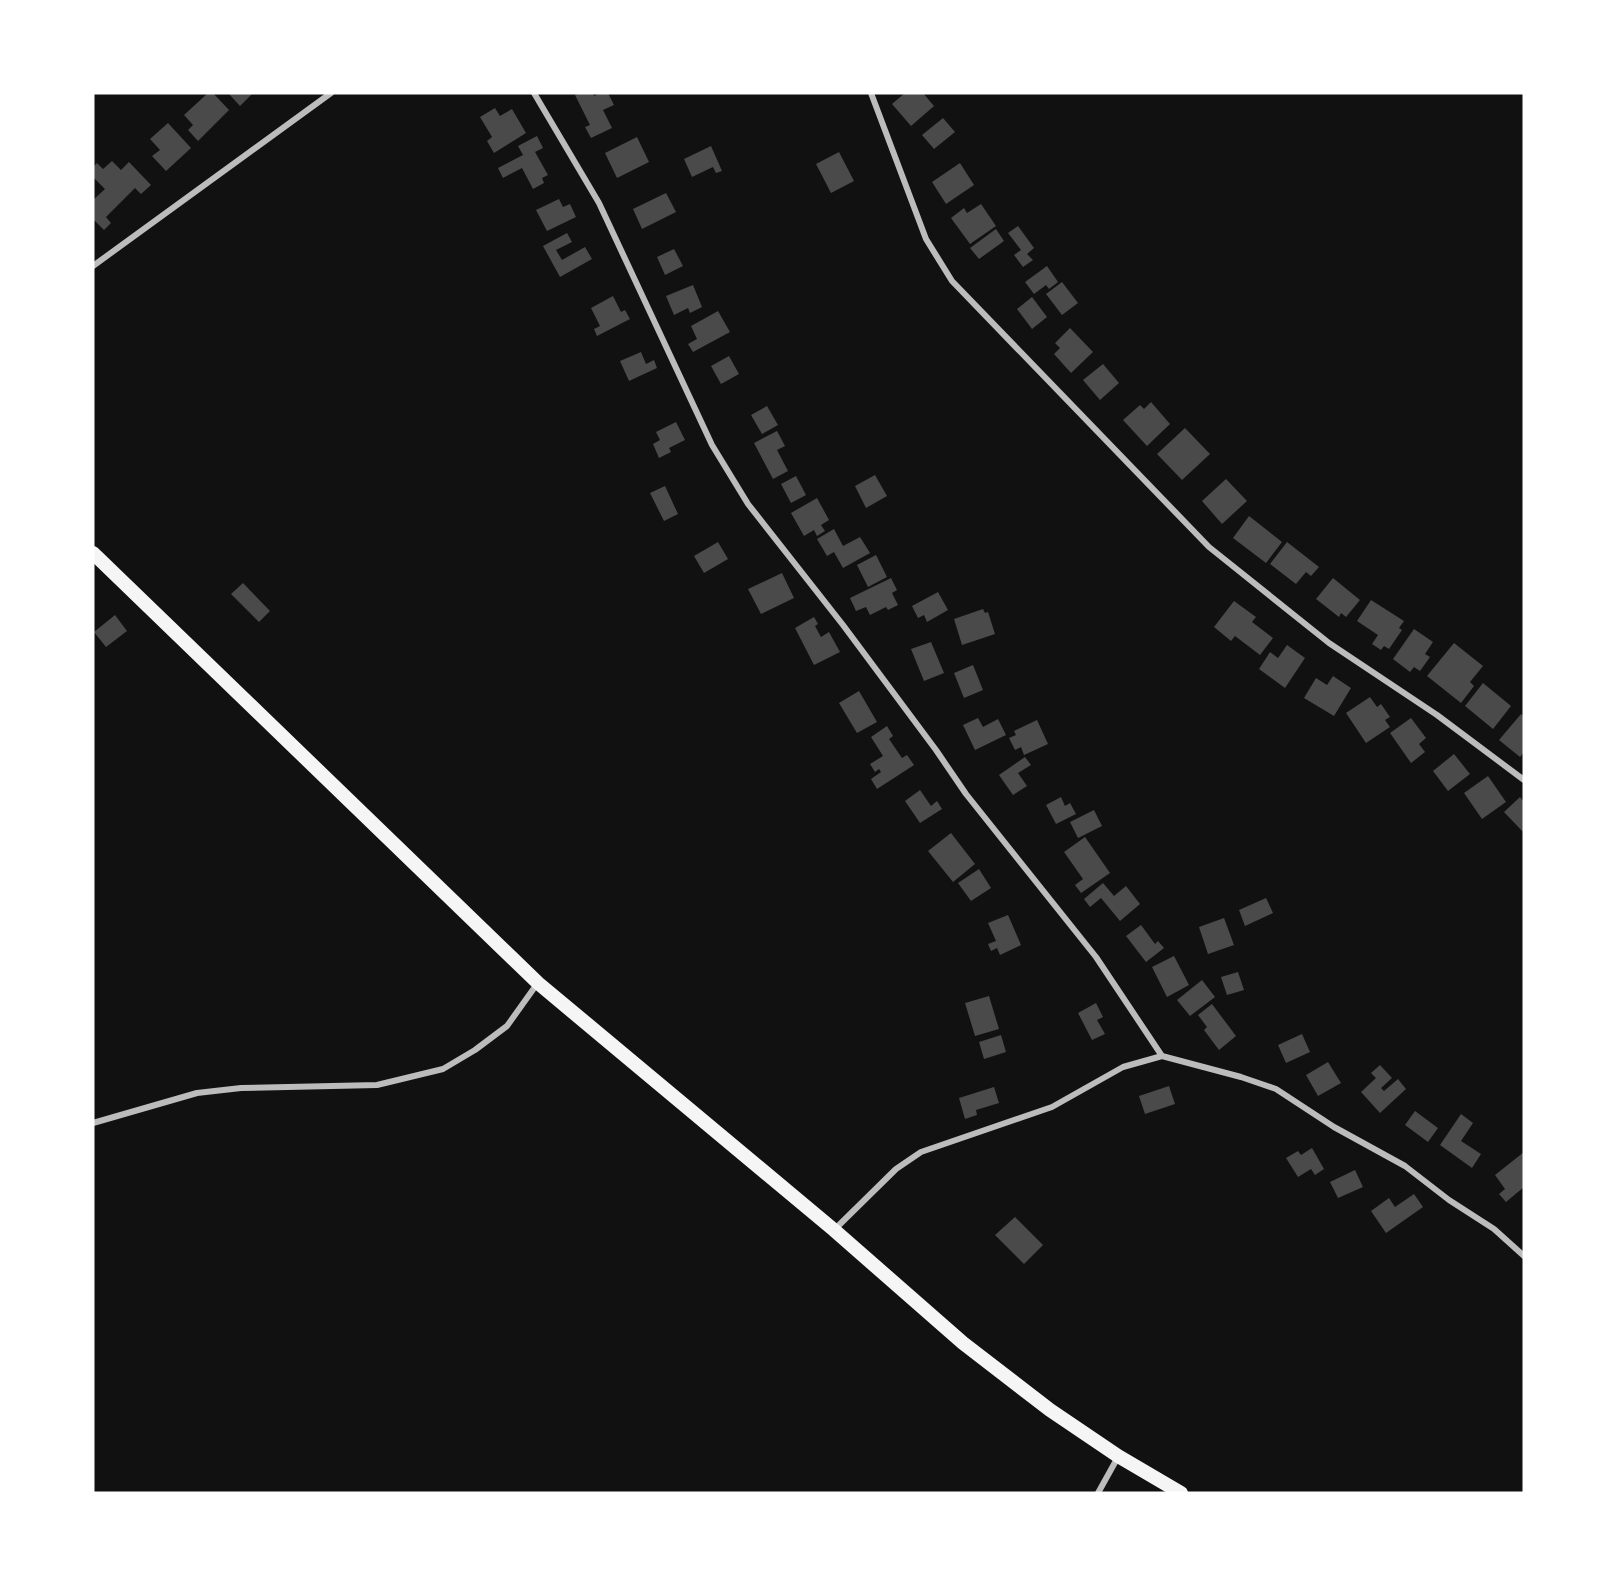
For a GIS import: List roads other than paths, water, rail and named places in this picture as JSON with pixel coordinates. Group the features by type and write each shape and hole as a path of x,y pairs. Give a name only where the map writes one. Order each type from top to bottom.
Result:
{"main road":[{"path":"93,553 538,982 834,1230 963,1343 1050,1410 1118,1456 1182,1493"}],"street":[{"path":"93,266 331,93"},
{"path":"534,93 599,204 712,445 748,504 831,609 966,794 1096,957 1162,1056"},
{"path":"871,93 926,239 952,281 1209,547 1329,643 1437,715 1524,780"},
{"path":"93,1123 197,1093 241,1088 377,1085 442,1069 475,1050 507,1026 538,982"},
{"path":"834,1230 896,1169 921,1152 1052,1107 1123,1067 1162,1056 1276,1089 1334,1127 1404,1166 1449,1200 1494,1229 1524,1256"},
{"path":"1098,1493 1118,1456"}]}
